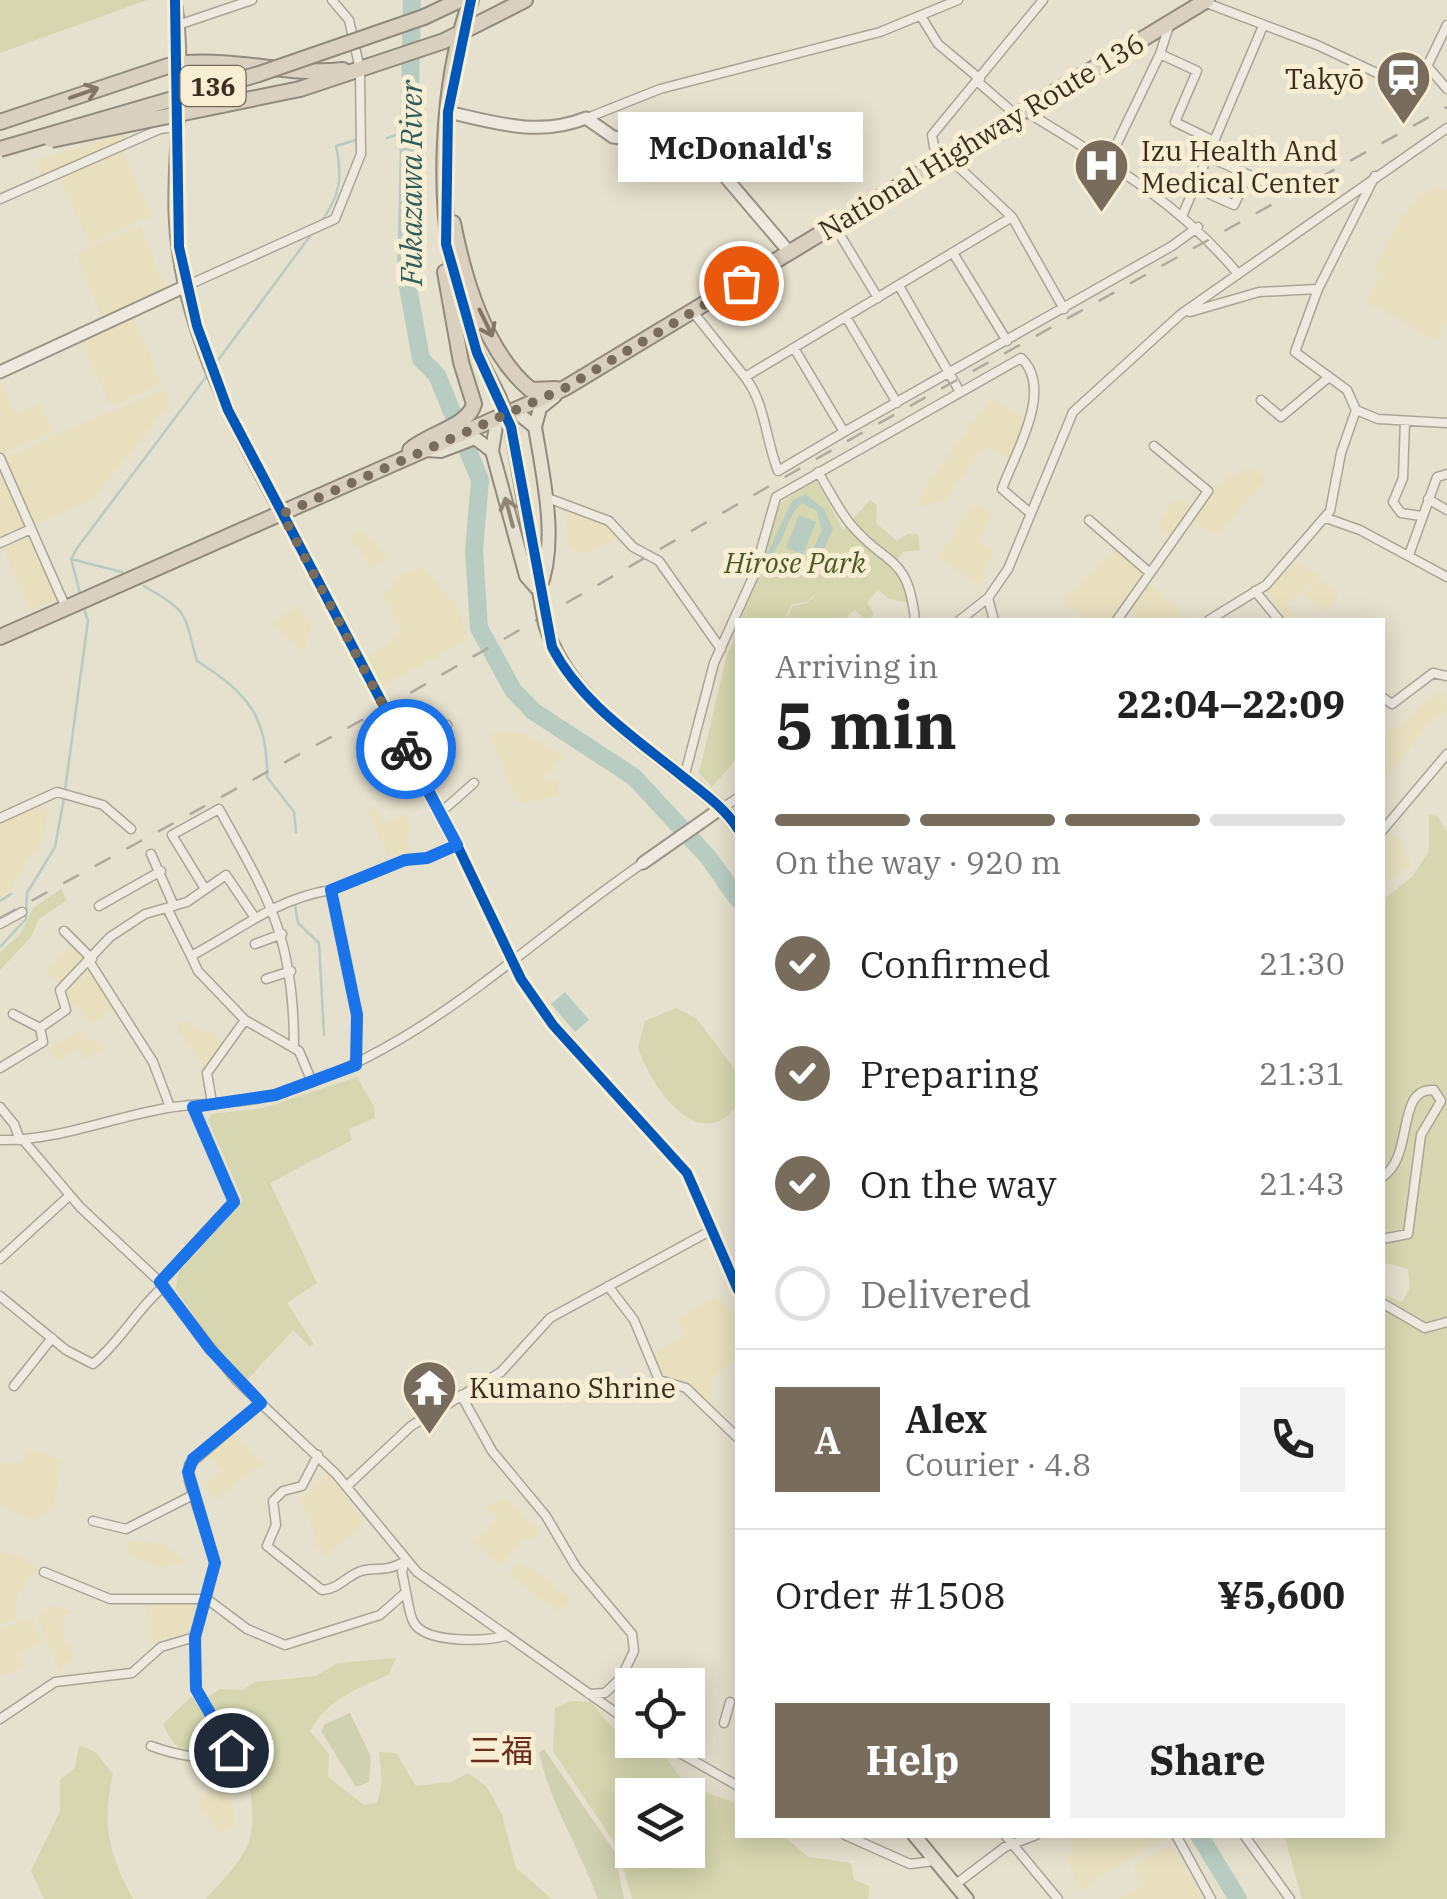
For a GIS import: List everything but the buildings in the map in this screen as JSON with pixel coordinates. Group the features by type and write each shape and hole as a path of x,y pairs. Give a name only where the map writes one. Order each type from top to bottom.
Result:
{"highway":[{"name":"136","path":"0,149 372,38 460,0"},
{"path":"470,429 474,404 447,292 445,198 448,112 471,0"},
{"path":"478,23 510,0"},
{"path":"0,149 118,129 300,89 444,41 525,0"},
{"name":"National Highway Route 136","path":"282,514 565,388 1206,1"},
{"path":"185,62 230,60 310,72 364,67"},
{"path":"0,122 168,66"},
{"path":"445,198 459,255 482,318 516,378 531,390 565,388"},
{"path":"446,244 457,289"},
{"path":"515,411 516,378"},
{"path":"0,637 282,514"}],"main road":[{"path":"457,289 477,352 511,427 552,647 578,689 720,809 735,826"},
{"path":"540,591 548,572 545,498 535,427 540,408 565,388"},
{"path":"515,411 535,427"},
{"path":"497,419 492,451 526,576 540,591"},
{"path":"470,429 492,451"},
{"path":"916,1838 968,1899"}],"street":[{"path":"178,25 252,0"},
{"path":"0,372 324,226 340,210 362,154 364,67 349,20 332,0"},
{"path":"926,0 932,13"},
{"path":"448,112 540,130 586,118 660,89 739,72 922,18 958,0"},
{"path":"1043,0 932,135 943,160 1012,217 1064,309"},
{"path":"1206,1 1317,45 1405,88 1418,85 1447,24"},
{"path":"175,5 176,220 186,286 228,410 457,845 512,963 553,1025 687,1174 735,1284"},
{"path":"922,18 938,44 979,81 1020,113 1108,162 1182,214 1238,274"},
{"path":"1108,162 1160,54 1170,22"},
{"path":"1182,214 1263,26"},
{"path":"1160,54 1196,71 1174,122 1214,141"},
{"path":"1428,67 1447,89"},
{"path":"1438,80 1447,71"},
{"path":"586,118 602,133 672,145 716,166 790,252"},
{"path":"0,199 160,129 176,127"},
{"path":"963,618 988,598 1008,569 1073,412 1181,314 1447,128"},
{"path":"1207,156 1248,176 1264,182 1271,180"},
{"path":"1194,187 1234,205 1248,176"},
{"path":"1212,618 1280,572 1326,518 1356,410 1351,394 1295,352 1318,289 1375,176"},
{"path":"745,377 1012,217"},
{"path":"834,225 878,298"},
{"path":"694,312 761,399 764,436 778,470 1064,309 1198,227"},
{"path":"954,253 1007,341"},
{"path":"899,286 960,392"},
{"path":"1181,314 1258,292 1318,289"},
{"path":"846,317 897,403"},
{"path":"794,348 844,432"},
{"path":"684,778 721,649 754,575 776,496 1018,358 1032,370 1032,403 1002,489 1029,512"},
{"path":"1261,400 1281,417 1329,377"},
{"path":"1356,410 1378,419 1446,421"},
{"path":"1405,421 1403,474 1393,502 1401,513 1421,516"},
{"path":"1117,618 1208,490 1154,446"},
{"path":"0,458 32,529 77,603"},
{"path":"818,472 850,524 890,556 905,578 912,590 916,618"},
{"path":"1409,555 1437,477 1447,474"},
{"path":"545,498 608,521 633,547 659,561 721,649"},
{"path":"1428,500 1447,510"},
{"path":"1326,518 1409,555 1447,577"},
{"path":"1089,520 1150,573"},
{"path":"0,543 32,529"},
{"path":"1255,591 1277,618"},
{"path":"988,598 993,618"},
{"path":"1385,699 1392,704 1433,673 1447,676"},
{"path":"405,746 447,725"},
{"path":"1385,826 1447,754"},
{"path":"440,813 474,783"},
{"path":"0,818 58,792 75,794 103,806 131,829"},
{"path":"0,1140 22,1140 170,1107 275,1095 356,1065 430,1024 643,863 735,800"},
{"path":"204,889 172,835 219,809 274,908 292,971 294,1046 312,1082"},
{"path":"191,956 236,931 252,915 457,845"},
{"path":"151,854 198,971 246,1020 294,1046"},
{"path":"99,906 161,871"},
{"path":"40,1028 66,1010 60,990 110,938 136,920 171,908 226,875 252,915"},
{"path":"331,890 357,1015 356,1065"},
{"path":"0,924 22,912"},
{"path":"64,931 90,960 153,1062 170,1107"},
{"path":"255,944 282,934"},
{"path":"266,979 292,971"},
{"path":"13,1014 40,1028"},
{"path":"212,1104 206,1073 246,1020"},
{"path":"0,1068 43,1042 40,1028"},
{"path":"1385,1174 1400,1157 1410,1103 1419,1093 1434,1090 1441,1101 1421,1135 1410,1228 1403,1238 1385,1239"},
{"path":"0,1107 69,1196 162,1284 210,1349 261,1403 318,1454 403,1562 615,1712"},
{"path":"0,1296 52,1338 93,1364 126,1333 145,1303 234,1202 193,1107"},
{"path":"0,1259 69,1196"},
{"path":"346,1486 411,1426 501,1372 550,1318 710,1231"},
{"path":"608,1286 634,1320 659,1380 686,1388 735,1435"},
{"path":"1385,1305 1425,1328 1447,1322"},
{"path":"14,1386 52,1338"},
{"path":"461,1395 492,1450 546,1516 576,1567 632,1634 634,1651 621,1678 605,1693 588,1694"},
{"path":"151,1746 186,1758 206,1754 220,1758 230,1754 230,1745 196,1689 195,1637 215,1563 188,1472 193,1459 261,1403"},
{"path":"318,1454 302,1486 283,1492 274,1501 276,1525 268,1546 322,1590 339,1586 360,1571 389,1572 403,1562"},
{"path":"94,1521 126,1528 193,1495"},
{"path":"403,1562 414,1624 461,1642 505,1636"},
{"path":"44,1572 110,1599 206,1600 247,1629 285,1645 380,1615 406,1592"},
{"path":"0,1718 54,1682 86,1675 132,1673 162,1647 195,1637"},
{"path":"724,1723 730,1702"},
{"path":"689,1758 735,1784"},
{"path":"851,1838 910,1864 934,1862"},
{"path":"1008,1838 1058,1899"},
{"path":"955,1885 1013,1844 1028,1838"},
{"path":"1178,1838 1211,1899"},
{"path":"1246,1838 1290,1899"}],"shaded area":[{"path":"123,133 127,140 40,176 34,161"},
{"path":"123,151 151,216 89,244 60,178"},
{"path":"1436,186 1447,191 1447,321 1437,341 1367,302 1382,273 1374,268 1398,221 1423,192 1428,194"},
{"path":"140,225 166,290 103,320 75,253"},
{"path":"134,319 162,384 110,406 82,342"},
{"path":"0,380 15,414 41,403 53,432 1,455"},
{"path":"163,389 170,404 91,500 34,525 4,457"},
{"path":"991,398 1024,418 1011,459 984,446 944,502 918,506 929,481"},
{"path":"0,467 26,527 0,538"},
{"path":"1256,469 1266,480 1216,535 1193,523 1196,510 1227,477"},
{"path":"805,494 824,509 833,529 814,571 803,576 773,566 767,554 792,501","holes":["802,503 817,511 822,530 804,569 775,559 773,553 797,508"]},
{"path":"1176,497 1188,505 1185,520 1170,537 1156,525"},
{"path":"977,504 992,514 978,541 994,550 979,585 938,558 967,512"},
{"path":"564,508 606,523 619,536 587,553 570,550"},
{"path":"799,515 816,522 803,555 786,548"},
{"path":"362,529 387,557 371,569 350,537"},
{"path":"29,537 56,599 30,610 3,548"},
{"path":"1116,548 1144,574 1111,618 1086,618 1063,600"},
{"path":"1297,561 1320,577 1287,604 1293,613 1289,618 1265,592"},
{"path":"423,567 458,608 469,639 380,687 366,659 402,632 383,596 402,574"},
{"path":"1320,580 1336,590 1338,597 1321,613 1303,594"},
{"path":"1147,586 1152,586 1186,618 1137,618 1131,611"},
{"path":"299,605 311,626 304,652 270,623"},
{"path":"1443,690 1447,711 1431,720 1385,779 1385,735 1391,728 1400,728 1425,700"},
{"path":"501,731 523,733 564,757 540,781 555,780 561,796 519,803 489,736"},
{"path":"38,805 48,811 43,841 14,880 12,892 0,899 0,822"},
{"path":"376,807 384,824 404,814 412,832 404,837 413,853 388,856 367,811"},
{"path":"1385,832 1400,840 1411,865 1385,882"},
{"path":"70,945 84,959 59,984 46,970"},
{"path":"89,966 115,1008 89,1024 77,1005 70,1008 63,995"},
{"path":"565,992 589,1020 575,1032 551,1004"},
{"path":"185,1020 204,1034 210,1030 224,1045 205,1069 176,1027"},
{"path":"81,1030 87,1042 96,1038 103,1049 85,1059 79,1048 55,1062 48,1049"},
{"path":"714,1297 735,1313 735,1360 709,1378 714,1412 684,1382 661,1377 650,1355 685,1334 677,1319"},
{"path":"232,1431 262,1463 216,1500 204,1487 222,1471 207,1453"},
{"path":"30,1449 62,1459 53,1509 33,1521 0,1505 0,1463 21,1463"},
{"path":"327,1473 364,1522 325,1557 315,1546 318,1542 300,1500"},
{"path":"506,1498 540,1531 529,1541 523,1538 501,1567 474,1542 497,1517 485,1507"},
{"path":"128,1541 164,1544 184,1562 161,1568 127,1555"},
{"path":"0,1552 21,1555 39,1570 28,1578 23,1592 0,1585"},
{"path":"518,1562 571,1599 559,1611 547,1604 508,1574"},
{"path":"0,1587 17,1592 16,1620 0,1624"},
{"path":"146,1601 202,1601 198,1620 187,1634 149,1643"},
{"path":"49,1605 72,1611 62,1620 65,1642 75,1655 59,1673 38,1618"},
{"path":"33,1617 41,1642 19,1653 23,1668 0,1676 0,1628"},
{"path":"214,1788 229,1789 235,1819 235,1826 218,1832 198,1802"},
{"path":"1073,1838 1162,1838 1078,1891 1068,1859"},
{"path":"1171,1845 1202,1899 1119,1899 1141,1885 1133,1866"}],"green space":[{"path":"0,0 147,0 0,53"},
{"path":"811,481 817,482 843,530 870,500 877,505 876,523 897,541 909,533 918,535 920,550 903,552 891,568 909,590 909,603 889,599 878,590 867,602 874,614 869,618 854,610 845,618 787,618 793,606 807,603 821,590 806,602 792,604 785,618 742,618 779,504"},
{"name":"Hirose Park","path":"735,637 735,760 712,787 699,773 727,654"},
{"path":"1429,814 1438,817 1447,832 1447,1899 1302,1899 1285,1838 1385,1838 1385,1295 1402,1302 1410,1287 1408,1269 1385,1263 1385,899 1413,876 1429,851"},
{"path":"61,889 67,900 39,919 31,937 0,970 0,952 20,935 33,908"},
{"path":"676,1008 697,1019 735,1070 735,1107 723,1119 707,1124 692,1120 664,1096 638,1047 645,1021"},
{"path":"357,1077 374,1107 375,1118 349,1129 352,1140 270,1183 317,1283 287,1303 314,1344 310,1347 293,1330 247,1380 212,1343 176,1289 178,1273 243,1200 208,1120 212,1114 263,1108"},
{"path":"396,1658 388,1675 334,1704 310,1731 329,1754 328,1777 364,1805 377,1803 382,1783 379,1752 396,1753 416,1786 451,1782 468,1773 487,1787 502,1815 516,1868 552,1899 206,1899 240,1860 251,1836 249,1785 211,1770 187,1755 163,1724 191,1697 205,1699 220,1689 242,1690 255,1682 316,1676 338,1663"},
{"path":"572,1701 591,1702 615,1730 615,1758 666,1758 681,1778 615,1778 615,1844 553,1751 555,1708"},
{"path":"350,1713 371,1757 369,1782 356,1787 321,1731 325,1724"},
{"path":"79,1745 95,1752 113,1774 108,1809 110,1839 133,1899 44,1899 31,1871 60,1811 60,1780 75,1768"},
{"path":"544,1749 615,1852 615,1868 624,1899 598,1899 550,1790 539,1753"},
{"path":"705,1792 735,1802 735,1838 786,1838 809,1857 851,1863 854,1880 869,1886 868,1899 632,1899 623,1868 705,1868"}],"waterway":[{"name":"Fukazawa River","path":"412,0 406,276 421,359 437,375 480,480 474,551 479,628 513,690 533,711 634,777 708,857 735,895"},
{"path":"387,138 410,130"},
{"path":"321,222 338,186 336,146 356,140"},
{"path":"213,367 313,232"},
{"path":"80,593 71,559 77,548 209,373"},
{"path":"71,559 122,572"},
{"path":"144,586 177,608 186,622 197,661 230,684 252,709 264,738 267,777 294,812 296,832"},
{"path":"65,790 88,621 83,606"},
{"path":"0,947 26,919 27,893 55,847 64,798"},
{"path":"0,901 11,894"},
{"path":"295,905 298,923 319,943 324,1035"},
{"name":"Fukazawa River","path":"1201,1838 1238,1899"}],"railway":[{"path":"0,918 384,708 858,435 1447,107"}],"cycle path":[{"path":"175,0 179,247 197,326 228,410 457,845 521,979 553,1025 687,1173 735,1283"},
{"path":"471,0 448,112 446,244 477,353 511,427 552,647 593,702 712,800 735,825"}],"way so far":[{"path":"406,749 282,514 565,388 741,283"}],"place":[{"name":"Takyō","path":"1403,127"},
{"name":"Izu Health And Medical Center","path":"1102,215"},
{"name":"McDonald's","path":"741,283"},
{"name":"Kumano Shrine","path":"430,1436"}],"district":[{"name":"三福","path":"501,1750"}],"route":[{"path":"231,1750 196,1689 195,1637 215,1563 188,1472 193,1459 261,1403 235,1379 160,1282 234,1202 193,1107 275,1095 356,1065 357,1015 331,890 405,860 434,856 457,845 406,749"}]}
